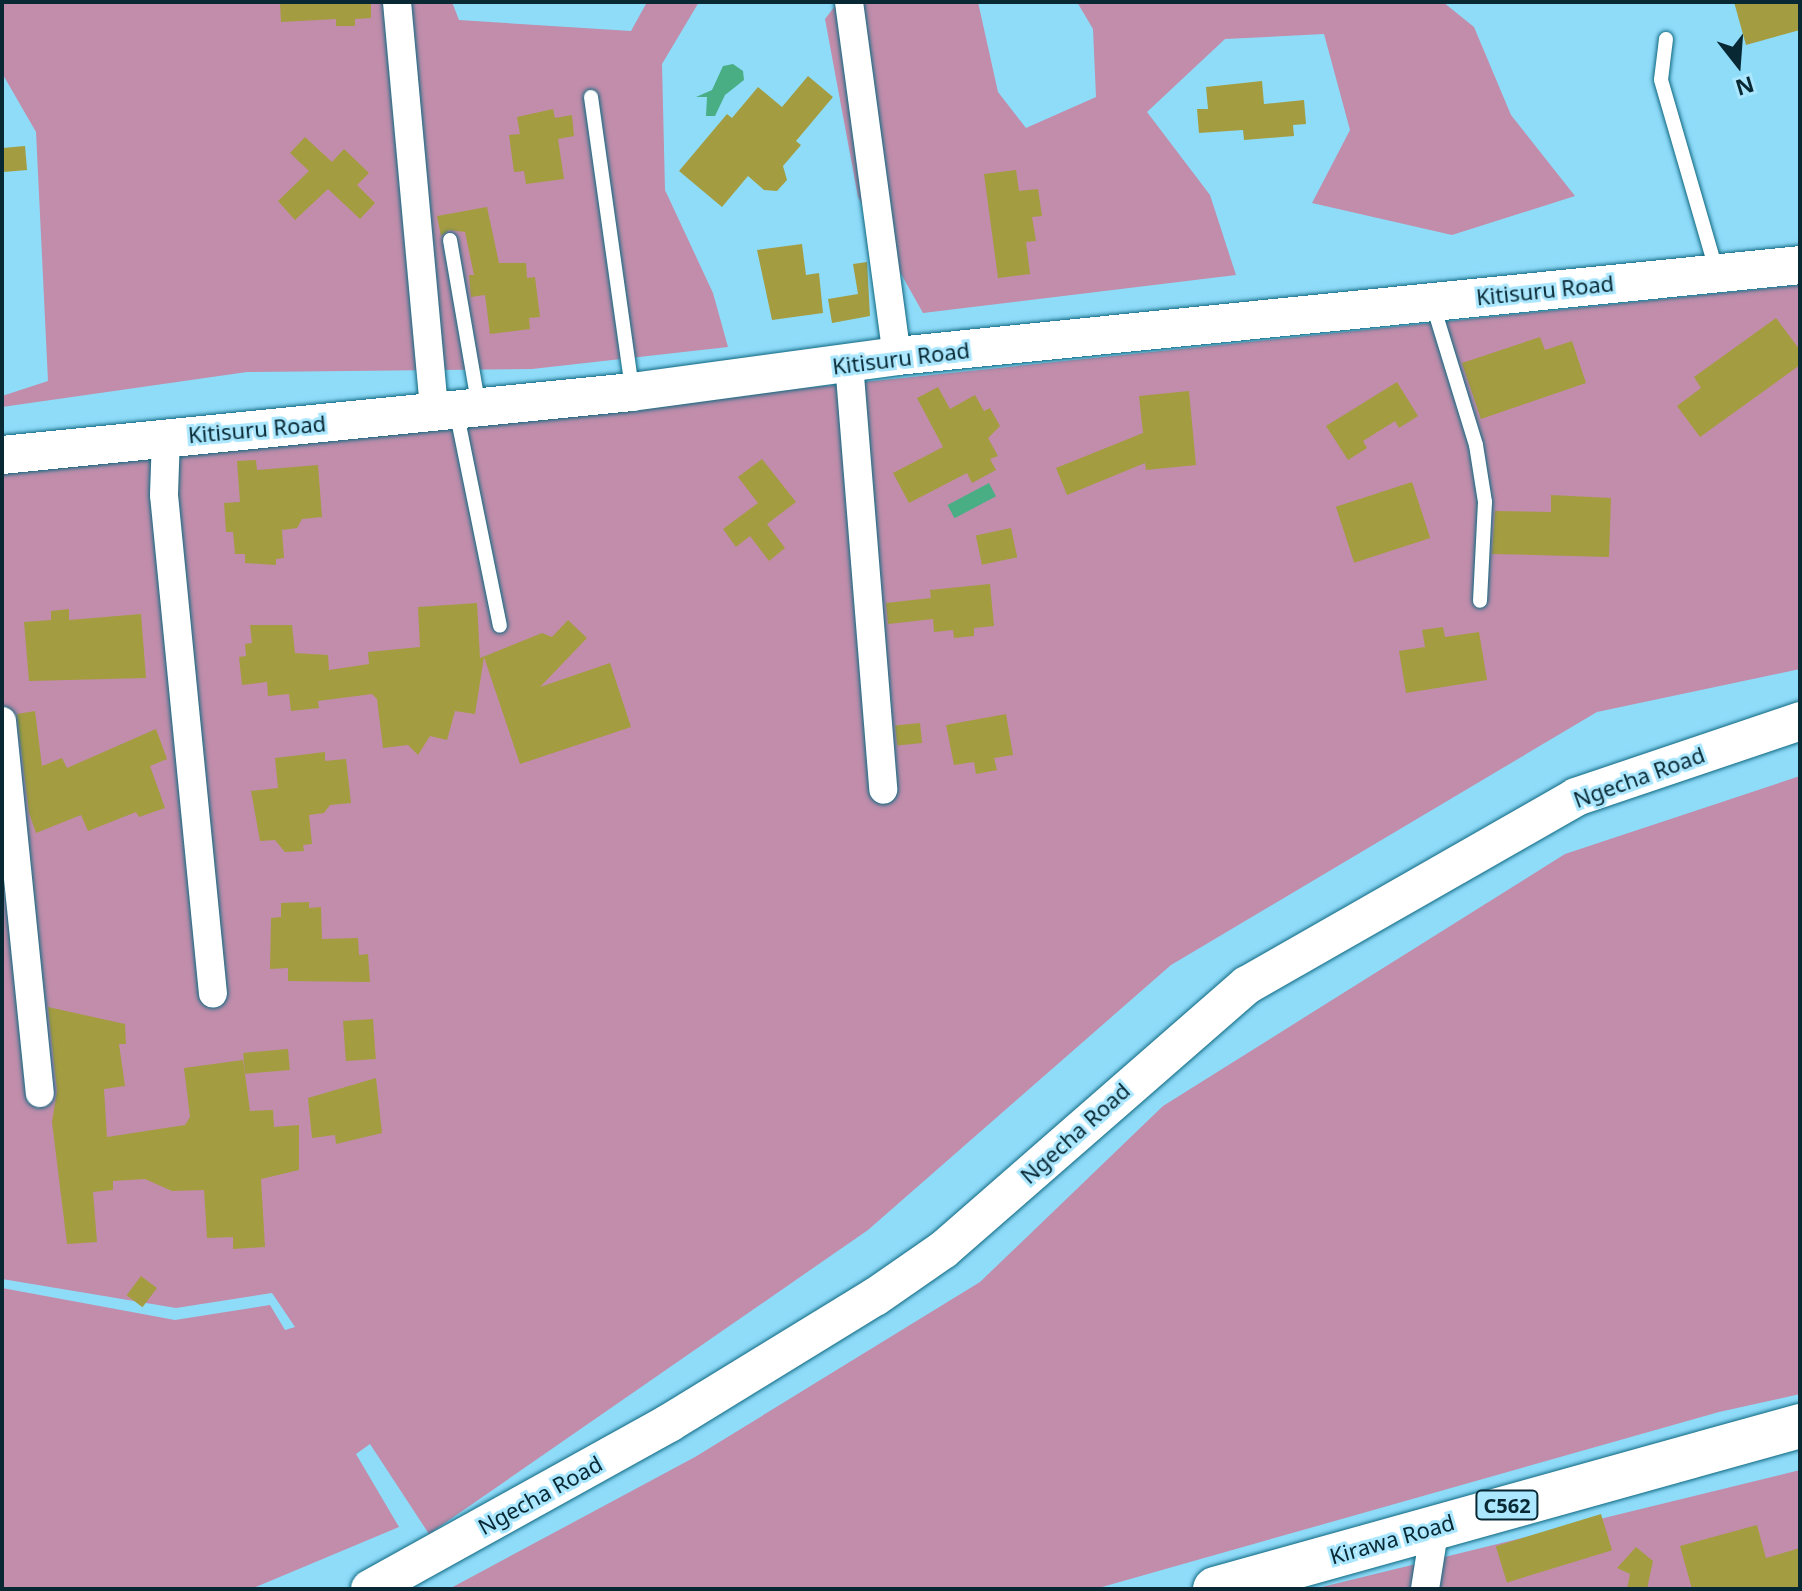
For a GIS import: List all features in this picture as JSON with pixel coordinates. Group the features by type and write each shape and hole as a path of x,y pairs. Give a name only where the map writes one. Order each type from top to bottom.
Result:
{"main road":[{"name":"Kirawa Road","path":"1215,1589 1800,1426"}],"street":[{"path":"397,2 456,410"},
{"path":"849,2 897,356"},
{"name":"Kitisuru Road","path":"2,455 632,392 897,356 1800,265"},
{"path":"849,363 883,790"},
{"path":"166,437 164,495 213,994"},
{"path":"2,721 40,1093"},
{"name":"Ngecha Road","path":"370,1589 669,1423 875,1297 943,1250 1247,985 1576,797 1800,721"},
{"path":"1425,1589 1435,1526"}],"lane":[{"path":"1666,39 1661,80 1717,273"},
{"path":"591,97 632,392"},
{"path":"450,240 456,410 500,626"},
{"path":"1432,302 1476,445 1485,502 1480,601"}],"shaded area":[{"path":"2,2 452,2 459,20 631,31 647,2 699,2 662,64 665,190 713,293 728,347 532,369 247,372 2,407 2,396 48,381 36,132 2,73"},
{"path":"838,2 978,2 998,92 1026,128 1096,97 1093,29 1077,2 1443,2 1474,27 1511,115 1575,196 1452,235 1312,203 1350,130 1324,34 1225,39 1147,112 1210,195 1236,275 923,313 858,197 825,19"},
{"path":"733,64 743,71 744,80 725,95 715,116 706,116 707,97 696,97 712,90 723,66"},
{"path":"1800,285 1800,669 1597,712 1171,965 868,1230 429,1534 370,1444 356,1454 399,1527 251,1589 2,1589 2,1288 175,1320 270,1305 285,1330 295,1327 272,1293 176,1308 2,1279 2,471"},
{"path":"989,483 996,496 955,518 948,505"},
{"path":"1800,776 1800,1394 1719,1412 1095,1589 449,1589 695,1457 980,1282 1163,1106 1565,854"},
{"path":"1800,1470 1800,1589 1312,1589 1318,1588"}],"building":[{"path":"280,2 371,2 371,18 355,19 355,26 336,26 336,19 281,22"},
{"path":"1734,2 1800,2 1800,30 1746,45"},
{"path":"808,76 833,97 796,141 801,145 783,166 787,180 777,191 764,190 748,176 722,207 679,171 727,114 732,118 758,87 782,107"},
{"path":"1262,81 1264,104 1304,100 1306,124 1293,125 1294,136 1244,140 1243,130 1199,133 1197,109 1208,109 1206,87"},
{"path":"553,109 555,118 572,115 574,136 558,139 564,179 526,184 524,171 514,172 509,135 520,134 517,117"},
{"path":"305,137 332,162 344,149 369,173 357,185 375,203 360,219 328,189 295,220 278,201 309,171 290,153"},
{"path":"25,146 27,170 4,172 2,148"},
{"path":"1016,170 1019,191 1038,189 1042,216 1032,217 1036,241 1026,242 1030,274 998,278 984,174"},
{"path":"487,207 499,263 526,263 527,278 535,277 540,317 529,318 530,329 490,334 485,295 471,297 469,275 474,275 465,232 449,230 441,236 437,216"},
{"path":"802,244 806,275 819,273 823,313 772,320 757,250"},
{"path":"867,262 870,316 832,323 828,299 858,294 853,264"},
{"path":"1776,318 1800,350 1800,365 1700,437 1677,406 1701,388 1694,377"},
{"path":"1540,337 1545,350 1572,341 1586,383 1481,419 1462,363"},
{"path":"1397,382 1418,416 1399,428 1395,421 1363,441 1367,448 1348,460 1326,426"},
{"path":"938,387 950,409 975,395 984,411 990,408 1000,426 988,438 998,456 990,459 996,470 972,483 967,473 909,503 893,473 943,447 917,398"},
{"path":"1189,391 1196,465 1146,470 1145,463 1067,495 1056,468 1143,433 1139,396"},
{"path":"762,459 796,502 767,524 785,548 769,561 750,536 736,547 723,529 758,503 738,477"},
{"path":"256,460 257,470 318,465 322,517 302,519 297,528 282,530 284,558 276,559 276,565 245,563 245,554 235,554 233,532 226,532 224,503 240,502 237,461"},
{"path":"1412,482 1430,538 1354,563 1336,507"},
{"path":"1551,495 1611,498 1609,557 1492,554 1495,511 1551,512"},
{"path":"1011,528 1017,557 982,565 976,535"},
{"path":"990,584 994,626 974,628 974,636 954,638 953,630 934,632 933,619 888,624 886,603 931,598 930,590"},
{"path":"477,603 480,658 542,633 552,637 568,620 587,638 540,687 610,663 631,727 520,764 484,657 475,714 455,711 447,740 430,736 418,755 408,745 383,748 377,699 372,694 318,701 319,708 291,711 289,694 268,696 267,682 242,685 239,657 246,656 245,644 252,643 250,625 292,625 295,653 328,655 329,670 369,664 368,652 420,647 418,607"},
{"path":"69,609 69,620 141,614 146,678 29,681 24,622 51,620 51,611"},
{"path":"1443,627 1445,637 1479,632 1487,680 1406,693 1399,651 1425,647 1422,630"},
{"path":"35,711 42,766 62,758 67,768 156,729 167,759 150,766 165,808 139,817 136,812 88,831 81,815 36,833 29,813 17,714"},
{"path":"1006,714 1013,755 994,758 997,770 976,774 974,762 954,765 946,725"},
{"path":"920,723 922,743 897,746 895,726"},
{"path":"325,752 325,761 346,759 351,803 330,805 324,813 309,815 312,844 303,845 304,851 285,852 275,840 260,841 251,791 278,788 275,758"},
{"path":"309,902 309,908 321,907 322,939 358,938 359,955 368,954 370,982 288,981 288,968 270,969 271,918 281,917 281,903"},
{"path":"48,1007 125,1024 126,1044 119,1044 125,1086 104,1089 107,1137 185,1125 190,1117 184,1068 243,1060 250,1111 273,1110 274,1127 299,1125 299,1170 261,1179 265,1247 233,1249 233,1237 207,1238 204,1190 172,1191 145,1179 113,1181 113,1190 93,1192 97,1242 67,1244 52,1122 57,1091"},
{"path":"373,1019 376,1059 346,1061 343,1021"},
{"path":"288,1049 290,1070 245,1074 243,1053"},
{"path":"376,1078 382,1133 336,1144 335,1135 312,1138 308,1098"},
{"path":"141,1276 157,1288 143,1307 127,1295"},
{"path":"1601,1514 1612,1550 1507,1583 1496,1546"},
{"path":"1757,1525 1766,1558 1800,1548 1800,1589 1692,1589 1680,1546"},
{"path":"1636,1547 1653,1561 1647,1589 1627,1589 1630,1574 1617,1568"}]}
